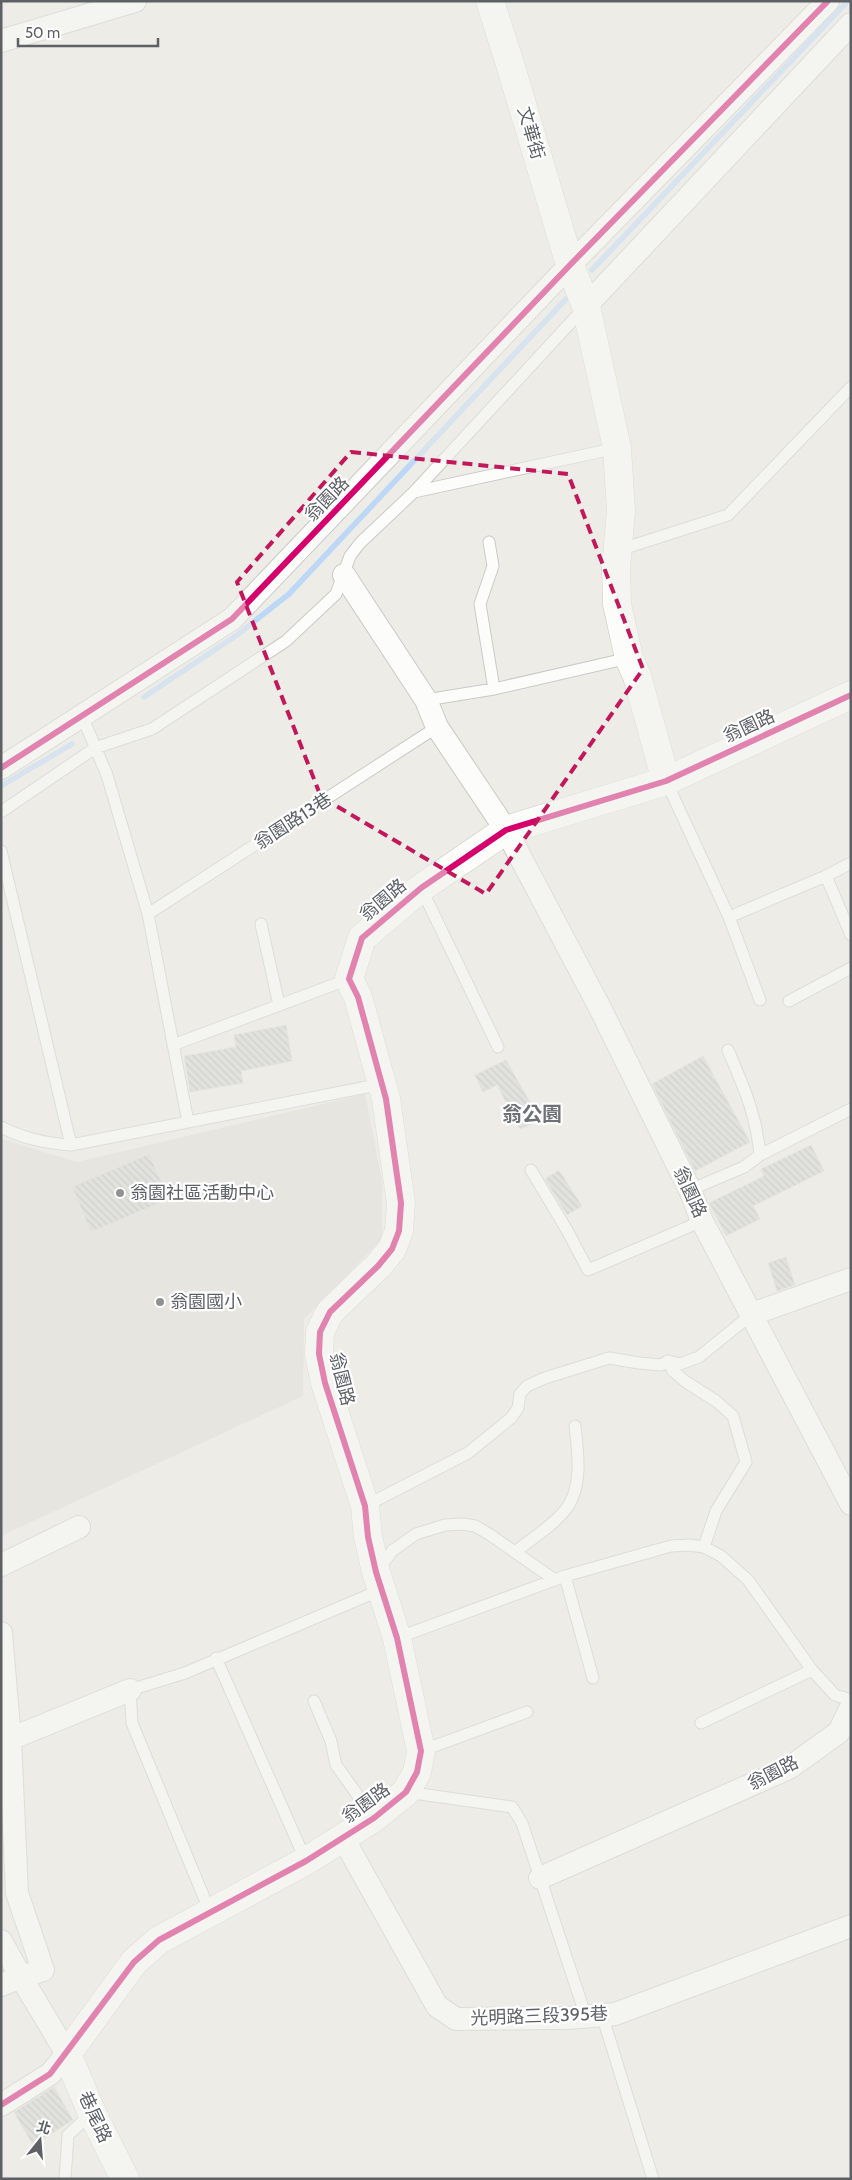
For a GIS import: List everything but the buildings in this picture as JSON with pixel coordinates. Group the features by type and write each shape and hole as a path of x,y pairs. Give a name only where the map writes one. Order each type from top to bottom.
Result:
{"street":[{"path":"1,40 135,1"},
{"name":"文華街","path":"490,1 570,265"},
{"name":"翁園路","path":"1,768 232,619 570,265 828,1"},
{"path":"586,306 851,24"},
{"path":"570,265 586,306 617,448 621,511 617,551 617,604 629,658 637,676 666,781"},
{"name":"翁園路","path":"344,575 426,700 437,727 506,830 599,1006 690,1190 702,1221 851,1504"},
{"name":"翁園路","path":"1,2105 50,2074 134,1962 159,1940 306,1862 374,1818 406,1792 417,1772 421,1750 397,1638 379,1581 368,1537 365,1506 325,1383 319,1346 320,1332 330,1312 378,1266 392,1249 399,1231 401,1203 386,1098 358,996 349,978 362,938 422,888 506,830 666,781 851,696"},
{"path":"752,1314 851,1279"},
{"path":"1,1565 79,1527"},
{"path":"1,1633 10,1739 18,1893 43,1970 11,1981"},
{"path":"10,1739 130,1690"},
{"name":"翁園路","path":"540,1878 788,1768 839,1732 851,1707"},
{"name":"光明路三段395巷","path":"343,1838 437,2006 456,2019 615,2014 851,1926"},
{"path":"1,1941 11,1981 66,2054"},
{"name":"巷尾路","path":"66,2054 92,2113 125,2179"}],"lane":[{"path":"1,812 95,748 152,729 286,641 336,594 350,556 360,543 414,492 586,306"},
{"path":"617,551 728,515 851,387"},
{"path":"414,492 617,448"},
{"path":"489,542 493,566 480,604 494,689"},
{"path":"426,700 494,689 629,658"},
{"path":"82,716 107,775 148,914 188,1122"},
{"name":"翁園路13巷","path":"148,914 437,727"},
{"path":"666,781 728,917 760,1000"},
{"path":"1,851 71,1145"},
{"path":"728,917 826,876 851,863"},
{"path":"826,876 851,935"},
{"path":"422,888 498,1047"},
{"path":"260,924 279,1005"},
{"path":"789,1001 851,968"},
{"path":"173,1045 349,978"},
{"path":"728,1050 752,1109 758,1132 760,1155"},
{"path":"1,1127 18,1136 46,1143 71,1145 382,1084"},
{"path":"690,1190 744,1167 760,1155 851,1108"},
{"path":"531,1170 588,1270 702,1221"},
{"path":"365,1506 468,1453 511,1418 518,1408 520,1394 527,1386 545,1378 609,1358 661,1365 668,1361 680,1364 699,1357 752,1314"},
{"path":"668,1361 673,1371 686,1382 716,1401 733,1416 746,1462 716,1511 704,1547"},
{"path":"515,1552 567,1509 576,1486 578,1457 575,1426"},
{"path":"210,1912 132,1723 130,1690 185,1673 379,1581 392,1551 416,1534 445,1525 475,1526 560,1578 593,1678"},
{"path":"397,1638 560,1578 671,1546 690,1544 704,1547 721,1556 748,1580 812,1670 835,1695 851,1700"},
{"path":"216,1658 306,1862"},
{"path":"702,1722 812,1670"},
{"path":"314,1701 331,1741 336,1765 374,1818"},
{"path":"421,1750 527,1712"},
{"name":"翁園路","path":"406,1792 512,1807 522,1823 540,1878 594,2016 653,2179"},
{"path":"65,2179 68,2135 92,2113"}],"highlighted area":[{"path":"351,452 568,474 643,669 486,894 321,797 237,582"}],"shaded area":[{"name":"翁園國小","path":"365,1094 382,1181 382,1239 304,1319 303,1396 1,1536 1,1139 77,1162"}],"waterway":[{"path":"592,270 848,1"},
{"path":"144,697 237,635 289,594 566,299"},
{"path":"1,786 72,744"}],"cycle path":[{"path":"1,768 232,619 570,265 828,1"},
{"path":"1,2105 50,2074 134,1962 159,1940 306,1861 374,1818 406,1792 417,1772 421,1751 397,1638 376,1572 368,1537 365,1506 325,1383 319,1354 320,1332 330,1312 378,1266 392,1249 399,1231 401,1203 386,1099 358,997 349,979 362,938 421,888 506,830 666,781 851,695"}],"place":[{"name":"翁園社區活動中心","path":"120,1193"},
{"name":"翁園國小","path":"160,1302"}],"district":[{"name":"翁公園","path":"532,1114"}]}
